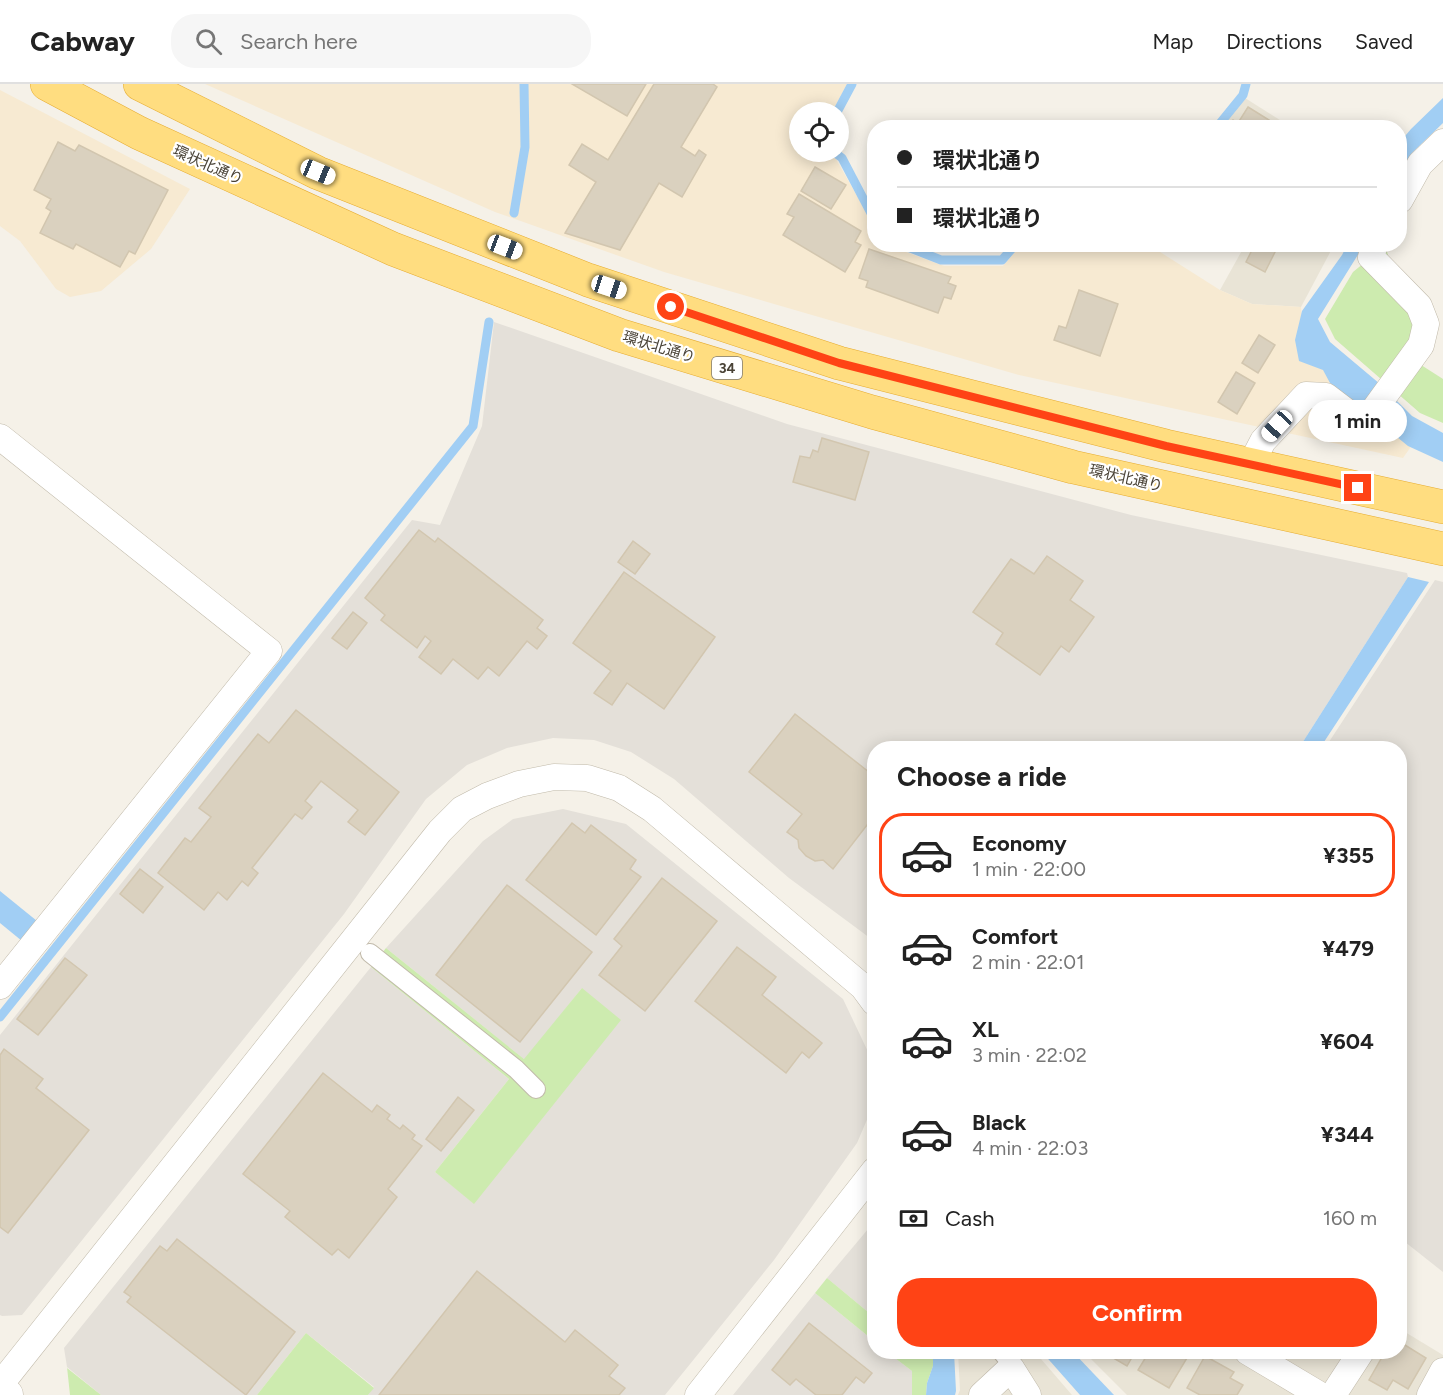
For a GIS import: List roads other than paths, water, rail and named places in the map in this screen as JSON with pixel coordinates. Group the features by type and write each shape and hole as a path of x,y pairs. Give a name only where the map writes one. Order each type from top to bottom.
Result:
{"highway":[{"name":"環状北通り","path":"47,84 139,133 393,249 619,335 872,412 1073,466 1443,549"},
{"path":"140,84 318,172 588,280 839,363 1166,446 1443,507"}],"street":[{"path":"1407,187 1420,164 1443,142"},
{"path":"1251,464 1263,441 1306,395 1326,396 1351,415 1371,414 1421,345 1426,324 1419,306 1371,257 1373,252"},
{"path":"0,437 269,651 0,986"},
{"path":"7,1395 0,1387 440,831 462,809 487,796 519,784 554,777 587,778 619,788 652,809 867,993"},
{"path":"370,953 516,1069 536,1089"},
{"path":"698,1395 867,1180"},
{"path":"1260,1359 1320,1395"},
{"path":"1333,1395 1356,1359"},
{"path":"982,1395 1005,1360 1028,1395"},
{"path":"1430,1395 1443,1371"}],"water":[{"path":"1443,98 1443,123 1411,154 1407,162 1407,134"},
{"path":"1344,252 1360,252 1318,319 1330,342 1380,384 1412,416 1443,433 1443,462 1408,446 1386,428 1383,412 1359,405 1330,383 1323,370 1299,361 1295,340 1302,311"},
{"path":"1408,577 1429,582 1325,741 1303,741"},
{"path":"0,891 37,921 22,941 0,923"},
{"path":"933,1359 954,1359 955,1395 926,1395 927,1383"},
{"path":"1048,1359 1080,1359 1114,1395 1080,1395"}],"waterway":[{"path":"514,213 525,147 524,84"},
{"path":"842,102 852,84"},
{"path":"1223,120 1243,95 1246,84"},
{"path":"844,162 867,206"},
{"path":"920,252 941,260 1002,260 1009,252"},
{"path":"0,1017 473,426 489,322"}]}
